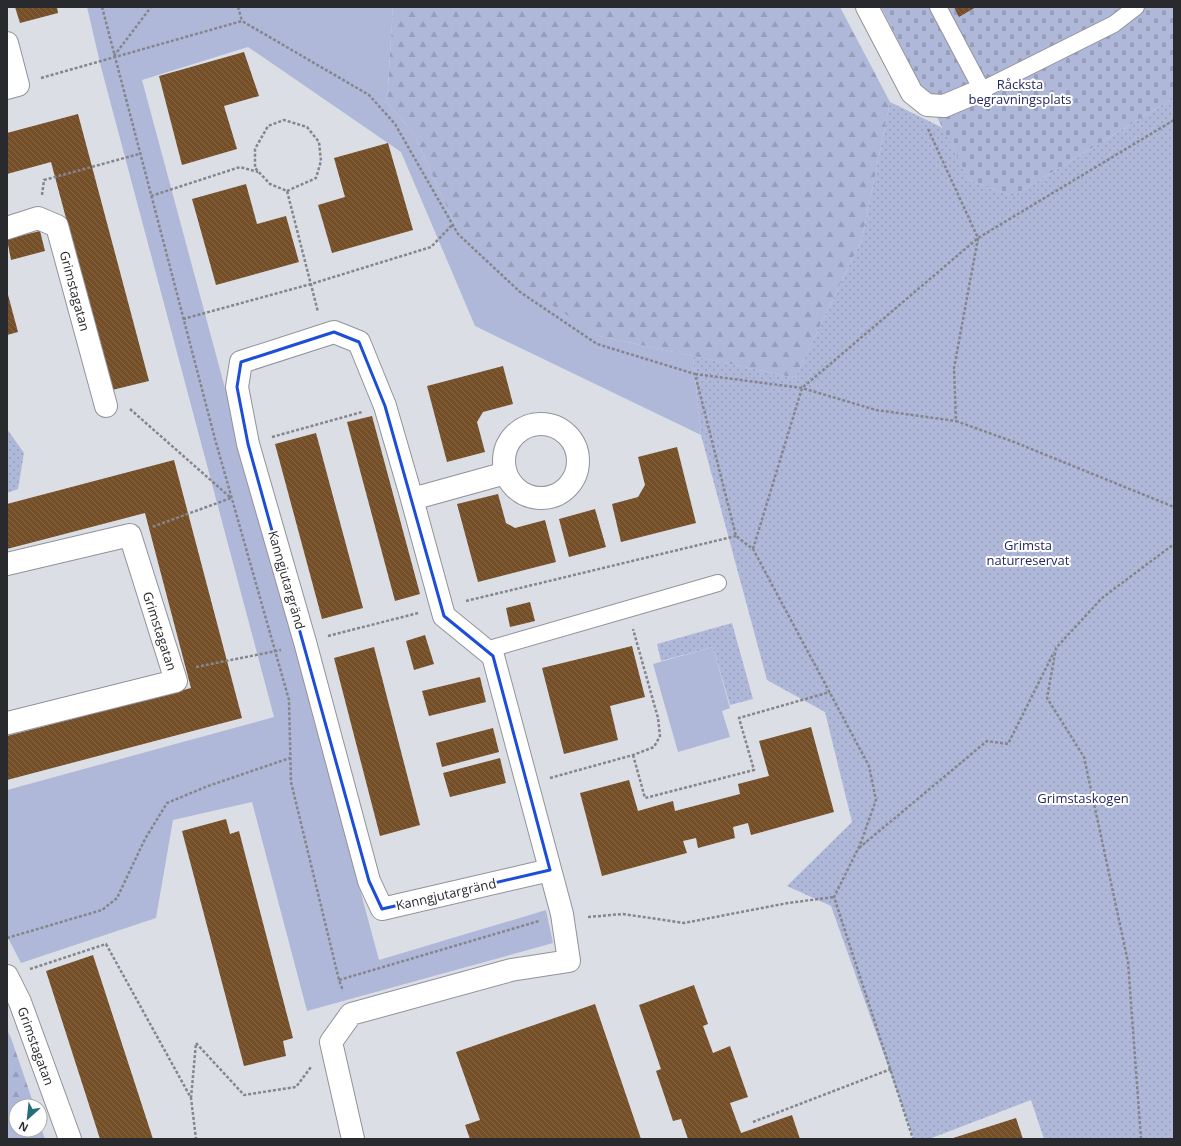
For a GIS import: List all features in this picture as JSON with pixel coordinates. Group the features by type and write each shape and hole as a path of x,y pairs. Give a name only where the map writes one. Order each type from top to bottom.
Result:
{"street":[{"path":"867,7 912,93 927,105 944,106 982,90"},
{"path":"7,43 12,86"},
{"path":"7,228 38,218"},
{"name":"Grimstagatan","path":"38,218 57,226 106,406"},
{"name":"Kanngjutargränd","path":"351,1014 511,970 569,961 562,914 493,656 444,616 385,406 359,342 334,332 241,362 237,387 248,444 305,642 369,881 382,908 550,870"},
{"path":"412,499 506,473"},
{"path":"7,564 130,535"},
{"name":"Grimstagatan","path":"7,722 8,724 176,681 130,535"},
{"name":"Grimstagatan","path":"7,976 20,1002 70,1139"},
{"path":"351,1014 331,1042 352,1139"}],"lane":[{"path":"938,7 982,90 1114,24 1136,7"},
{"path":"486,650 718,583"}],"path":[{"path":"102,7 139,154 215,439 289,700 290,782 339,980 351,1014"},
{"path":"114,57 151,7"},
{"path":"238,7 242,21 369,95 395,124 458,234 520,292 598,344 695,374 802,388 876,410 956,421 1014,442 1174,507"},
{"path":"12,86 242,21"},
{"path":"912,93 978,238 954,368 956,421"},
{"path":"284,120 307,126 319,142 321,161 316,178 287,191 270,184 255,168 255,149 268,126 284,120"},
{"path":"753,549 802,388 978,238 1174,120"},
{"path":"38,218 44,180 139,154"},
{"path":"151,196 240,167 258,172"},
{"path":"287,191 324,336"},
{"path":"183,320 311,284 430,248 453,224"},
{"path":"695,374 736,536 753,549 869,766 876,800 858,850 834,897 913,1139"},
{"path":"106,406 120,400 231,498"},
{"path":"215,439 248,444 385,406"},
{"path":"130,535 231,498"},
{"path":"173,672 275,652 305,642 442,607 736,536"},
{"path":"858,850 987,741 1008,744 1056,648 1102,598 1174,544"},
{"path":"527,785 633,755 654,747 660,736 658,718 628,610"},
{"path":"1056,648 1047,698 1084,757 1128,962 1141,1139"},
{"path":"633,755 645,798 754,770 739,718 830,692"},
{"path":"7,938 102,910 117,898 145,839 167,803 208,786 290,758"},
{"path":"7,976 106,944 191,1098"},
{"path":"196,1139 191,1098 196,1043 244,1095 296,1087 331,1042"},
{"path":"753,1122 891,1069"}],"highlighted area":[{"path":"334,332 359,342 385,406 444,616 493,656 550,870 382,909 369,881 248,444 237,387 241,362"}],"green space":[{"path":"87,7 393,7 387,103 413,132 456,227 599,336 693,356 701,435 475,326 401,152 248,47 142,80 379,960 546,910 553,943 307,1011 252,802 173,820 156,918 21,963 7,936 7,790 274,717 101,67"},
{"path":"393,7 840,7 890,102 862,239 795,378 599,336 523,286 456,227 413,132 387,103"},
{"name":"Råcksta begravningsplats","path":"881,7 1174,7 1174,98 1013,196 969,180"},
{"path":"1174,98 1174,1139 1044,1139 1031,1100 929,1139 914,1139 831,906 787,886 852,822 825,712 767,680 701,435 693,356 795,378 862,239 890,102 943,128 969,180 1013,196"},
{"path":"7,429 24,453 18,489 7,493"},
{"path":"732,623 753,699 730,705 713,647 661,661 657,644"},
{"path":"713,647 730,708 722,711 730,737 678,752 653,664"},
{"path":"7,1030 32,1098 8,1098 7,1117"},
{"path":"7,1117 8,1138 45,1139 7,1139"}],"building":[{"path":"15,7 57,7 58,13 20,23"},
{"path":"954,7 976,7 959,17"},
{"path":"244,52 259,96 224,106 237,149 182,165 159,76"},
{"path":"78,114 149,381 112,390 51,162 7,174 7,133"},
{"path":"388,143 413,230 332,253 318,205 345,197 334,158"},
{"path":"246,184 257,224 286,216 299,262 216,285 192,199"},
{"path":"40,231 45,251 11,260 7,239"},
{"path":"7,291 18,332 7,335"},
{"path":"503,366 513,404 483,412 477,422 485,452 447,462 427,386"},
{"path":"372,416 420,594 395,601 347,422"},
{"path":"316,433 363,608 322,619 275,444"},
{"path":"677,447 696,523 621,542 612,504 638,497 645,485 638,457"},
{"path":"174,460 242,718 7,780 7,736 191,688 145,513 7,549 7,504"},
{"path":"498,494 506,523 515,528 545,520 556,562 478,582 457,504"},
{"path":"595,509 606,547 569,557 559,519"},
{"path":"530,602 535,621 510,627 506,608"},
{"path":"425,635 434,664 414,670 406,641"},
{"path":"632,646 645,697 610,706 618,740 564,754 542,668"},
{"path":"374,647 420,825 380,836 334,658"},
{"path":"480,677 486,702 429,716 422,691"},
{"path":"811,727 834,812 751,835 748,823 733,827 735,838 698,848 696,838 683,841 687,853 602,876 580,793 629,780 638,811 673,801 675,811 740,794 738,784 769,776 759,741"},
{"path":"493,728 499,752 442,767 436,743"},
{"path":"500,758 506,783 450,797 443,773"},
{"path":"226,819 230,834 239,831 293,1038 283,1041 286,1056 244,1066 182,831"},
{"path":"93,955 153,1139 100,1139 46,971"},
{"path":"694,985 708,1024 703,1026 713,1053 730,1046 748,1097 730,1103 741,1133 792,1115 800,1139 688,1139 681,1119 673,1121 656,1071 661,1069 639,1005"},
{"path":"595,1004 641,1139 470,1139 465,1125 480,1120 456,1052"},
{"path":"1016,1118 1023,1139 950,1139"}],"park label":[{"name":"Grimsta naturreservat","path":"1028,552"},
{"name":"Grimstaskogen","path":"1083,798"}]}
